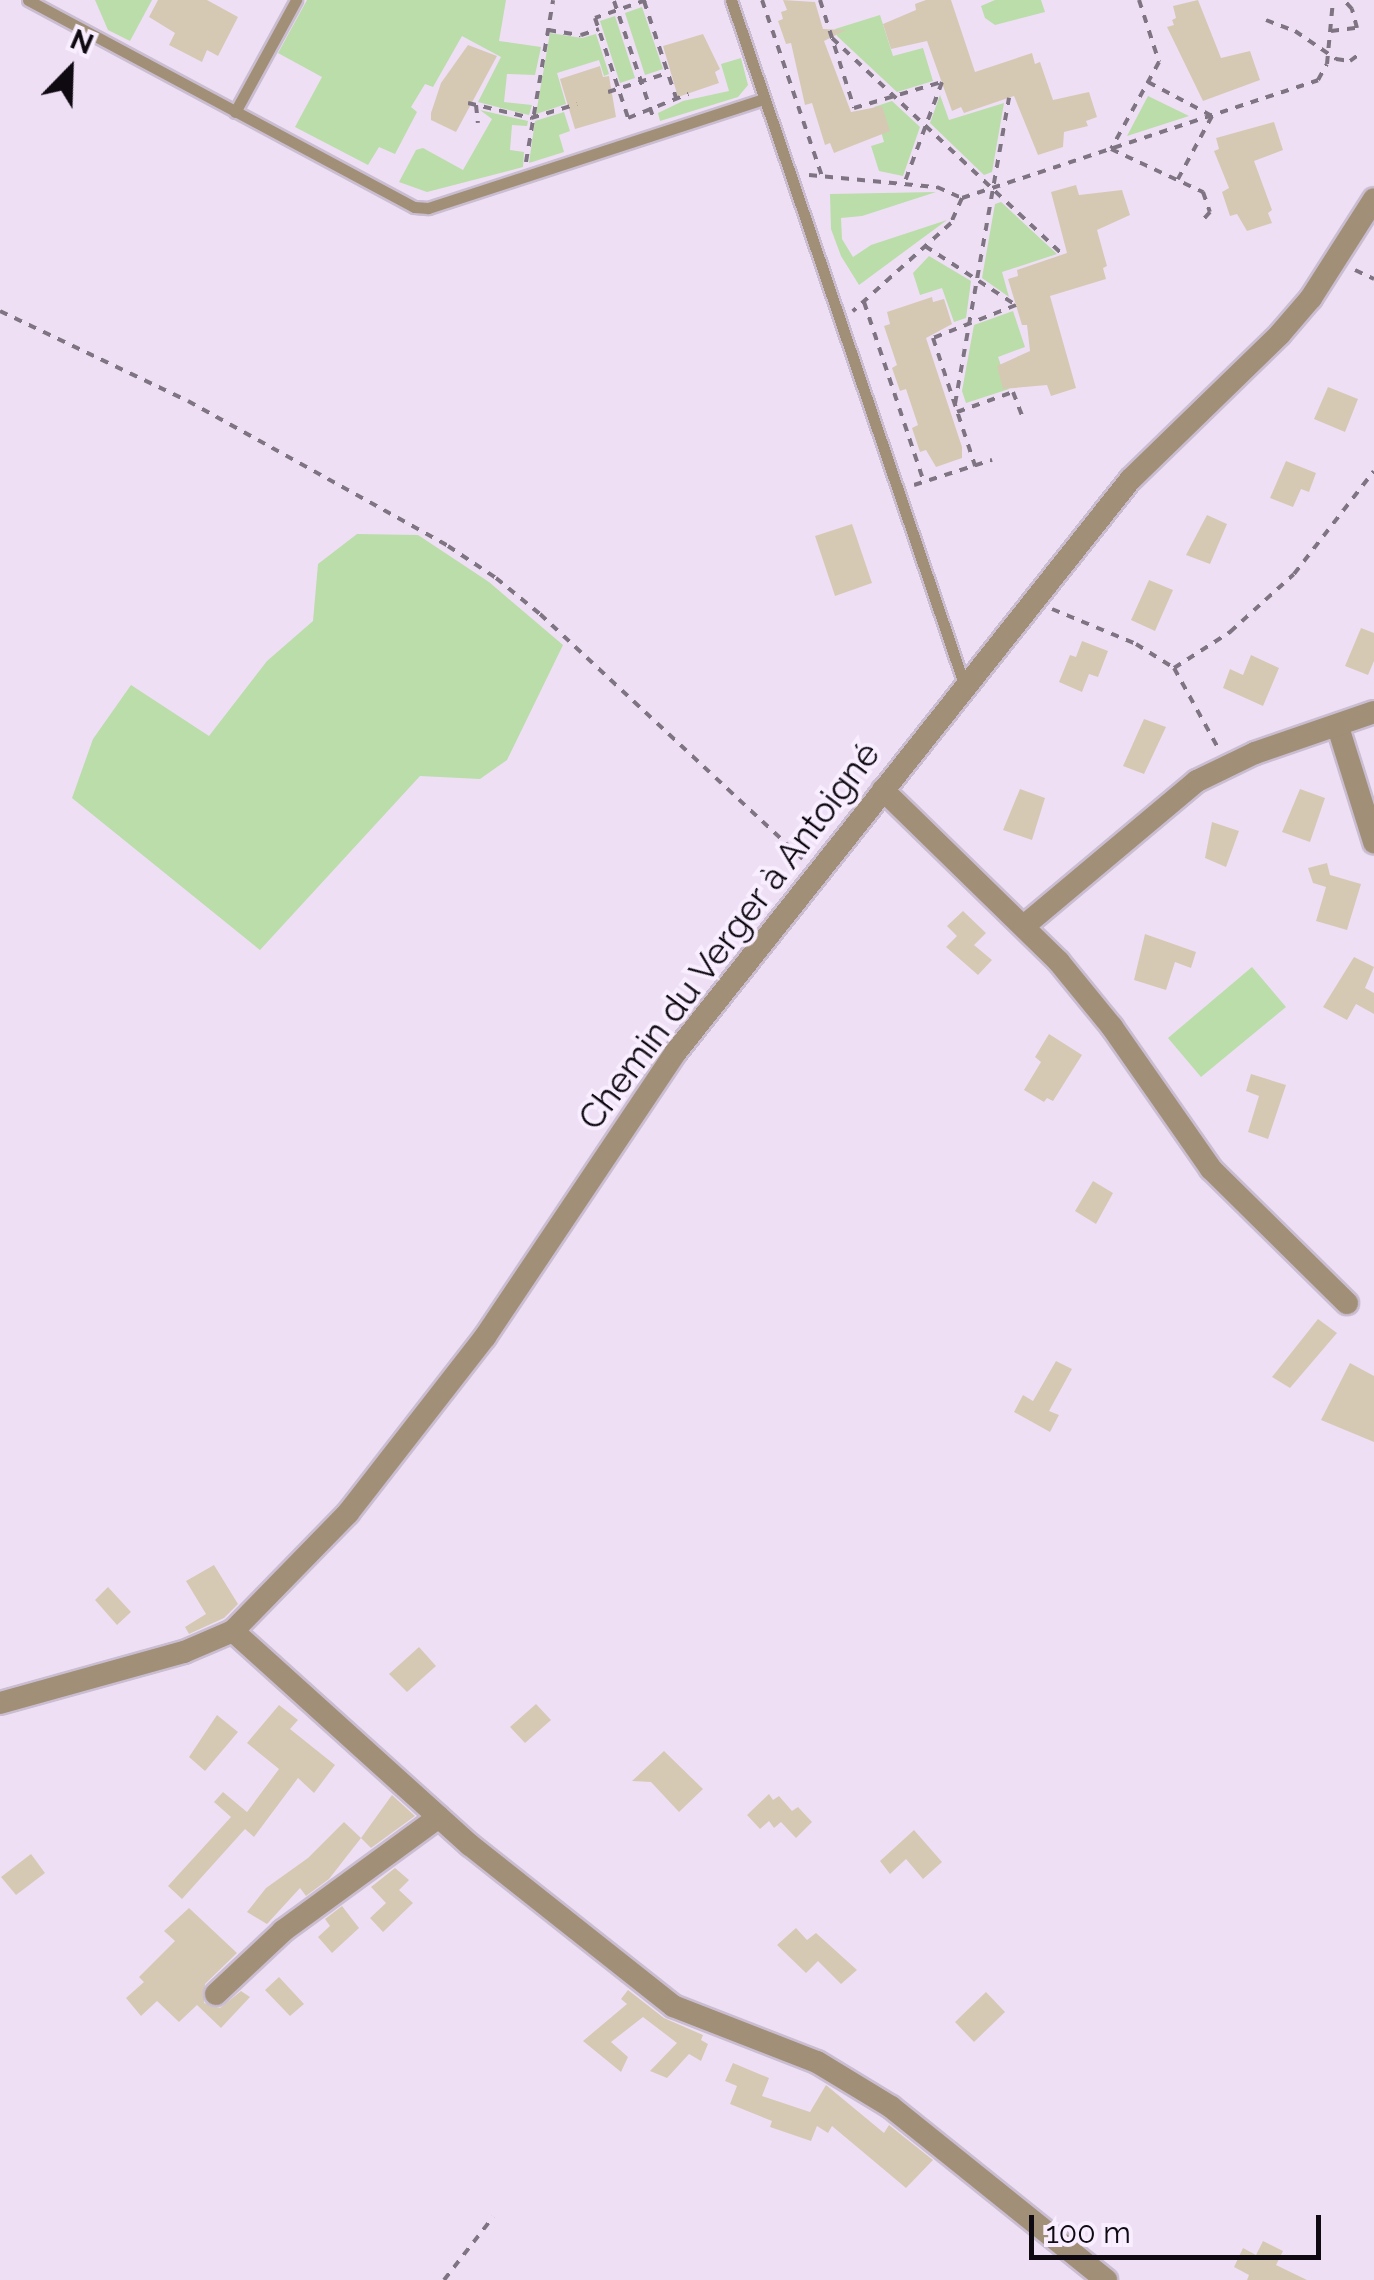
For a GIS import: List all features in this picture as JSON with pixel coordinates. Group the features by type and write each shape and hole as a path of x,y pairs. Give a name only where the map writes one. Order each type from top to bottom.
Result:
{"street":[{"name":"Chemin du Verger à Antoigné","path":"0,1704 184,1652 233,1631 348,1514 496,1320 654,1083 818,872 1130,480 1311,298 1374,199"},
{"path":"1024,926 1166,804 1227,764 1374,712"},
{"path":"1338,727 1374,842"},
{"path":"883,790 1024,926 1112,1028 1211,1169 1347,1302"},
{"path":"233,1631 439,1817 673,2006 816,2062 891,2107 1106,2280"},
{"path":"216,1994 283,1931 439,1817"}],"lane":[{"path":"28,0 414,207 428,208 764,99"},
{"path":"235,112 296,0"},
{"path":"730,0 965,688"}],"path":[{"path":"524,177 553,0"},
{"path":"678,102 645,0 596,18 628,118 678,102 688,94"},
{"path":"762,0 822,176"},
{"path":"820,0 854,108 942,82 904,184"},
{"path":"1112,149 1159,62 1138,0"},
{"path":"789,174 937,187 962,198 1318,80 1327,64 1332,0"},
{"path":"1331,31 1356,28 1352,9 1344,0"},
{"path":"614,1 658,134"},
{"path":"1266,20 1296,31 1326,52 1350,61 1357,56"},
{"path":"548,30 582,35 599,29"},
{"path":"832,38 1064,254"},
{"path":"608,92 668,73"},
{"path":"1148,82 1212,116"},
{"path":"955,410 1009,98"},
{"path":"468,103 532,118 577,104"},
{"path":"476,104 478,123"},
{"path":"1178,179 1212,116"},
{"path":"1112,149 1203,192 1210,212 1202,221"},
{"path":"839,324 951,222 962,198"},
{"path":"924,246 1016,305 932,338 975,466"},
{"path":"864,302 924,482"},
{"path":"0,311 188,401 448,546 496,578 540,614 818,872"},
{"path":"955,410 1013,392 1024,421"},
{"path":"896,492 992,460"},
{"path":"1174,668 1230,632 1294,574 1340,520 1374,471"},
{"path":"1034,601 1136,644 1174,668 1227,764"},
{"path":"444,2280 493,2217"}],"green space":[{"path":"95,0 152,0 130,41 108,30"},
{"path":"307,0 506,0 499,41 541,47 535,75 507,74 504,102 532,105 529,115 478,102 501,57 462,36 433,87 425,84 411,107 417,112 395,154 379,147 368,165 295,127 322,77 278,53"},
{"path":"995,0 1041,0 1045,12 995,25 985,18 981,6"},
{"path":"642,7 663,69 645,75 625,13"},
{"path":"880,15 893,56 923,48 933,81 897,92 837,36 835,29"},
{"path":"615,16 635,78 620,83 600,21"},
{"path":"550,33 582,38 596,34 609,74 604,76 599,60 557,73 566,104 536,114"},
{"path":"741,58 748,85 738,97 660,121 658,113 683,101 729,91 721,64"},
{"path":"940,95 949,120 1004,103 992,172 984,175 930,123"},
{"path":"1148,96 1189,116 1127,136"},
{"path":"892,101 920,127 903,176 879,171 871,146 884,142 874,107"},
{"path":"480,110 528,121 527,126 512,125 510,150 524,152 523,167 427,192 399,182 416,150 423,148 463,170 492,119"},
{"path":"564,112 570,131 559,135 564,152 529,163 535,121"},
{"path":"936,192 862,216 841,218 842,239 853,257 871,245 947,220 859,285 841,256 831,229 830,194"},
{"path":"1001,202 1057,254 1002,272 1009,297 982,278 995,204"},
{"path":"929,256 971,281 966,318 954,322 942,288 920,295 913,273"},
{"path":"1013,311 1025,347 998,357 1009,389 966,403 962,391 974,325"},
{"path":"357,534 418,535 489,582 563,645 507,760 480,779 420,776 260,950 72,798 93,739 131,685 209,736 267,661 313,621 318,564"},
{"path":"1252,967 1286,1007 1201,1077 1168,1038"}],"building":[{"path":"158,0 207,0 238,17 218,56 207,50 202,62 169,45 175,33 149,17"},
{"path":"783,0 815,2 823,29 846,30 824,41 851,112 882,106 890,131 834,153 830,143 825,145 812,103 805,105 791,43 786,44 778,21 783,19 781,12 787,10"},
{"path":"951,0 975,72 1032,53 1035,64 1040,62 1053,100 1089,92 1097,117 1086,121 1088,126 1064,132 1063,147 1038,155 1014,96 964,113 961,107 952,111 927,41 891,49 883,24 916,10 915,4"},
{"path":"1198,0 1221,58 1250,51 1260,80 1203,101 1167,27 1174,25 1172,20 1176,18 1173,6"},
{"path":"703,34 720,69 715,72 719,83 678,97 663,46"},
{"path":"468,45 497,56 456,132 431,120 431,113 441,83"},
{"path":"600,66 603,77 609,76 616,117 575,129 560,79"},
{"path":"1274,122 1283,150 1254,161 1272,210 1268,213 1272,223 1247,231 1237,214 1230,216 1222,192 1229,188 1214,151 1219,149 1216,138"},
{"path":"1076,185 1079,195 1122,190 1130,215 1097,230 1107,266 1103,268 1106,279 1050,296 1076,388 1051,396 1047,385 1003,389 997,366 1030,351 1027,325 1022,325 1008,279 1018,276 1017,270 1067,253 1051,192"},
{"path":"932,297 933,302 944,299 952,324 926,338 962,447 962,458 936,467 926,450 920,452 912,428 918,425 906,389 900,391 892,368 897,365 884,326 890,324 887,312"},
{"path":"1328,387 1358,399 1345,432 1314,419"},
{"path":"1286,461 1316,473 1309,492 1301,489 1293,507 1270,498"},
{"path":"1207,515 1227,524 1210,564 1186,555"},
{"path":"852,524 872,583 835,596 815,536"},
{"path":"1149,580 1173,590 1155,631 1131,620"},
{"path":"1361,628 1374,633 1374,661 1368,675 1345,666"},
{"path":"1082,641 1108,651 1098,677 1089,674 1082,692 1059,682 1070,655 1076,657"},
{"path":"1251,655 1279,668 1263,706 1223,688 1230,669 1243,675"},
{"path":"1144,719 1166,727 1144,774 1123,766"},
{"path":"1020,789 1045,798 1032,840 1003,830"},
{"path":"1300,789 1325,798 1310,842 1282,832"},
{"path":"1212,822 1239,831 1226,867 1205,858"},
{"path":"1327,863 1330,875 1361,884 1347,930 1316,921 1326,887 1313,883 1308,868"},
{"path":"963,911 986,933 974,945 992,960 978,975 946,947 957,936 947,926"},
{"path":"1145,934 1196,952 1191,968 1175,962 1166,990 1134,980"},
{"path":"1354,957 1374,967 1365,988 1374,993 1374,1014 1356,1004 1347,1020 1323,1007"},
{"path":"1049,1034 1082,1055 1053,1101 1047,1098 1044,1102 1024,1090 1041,1062 1035,1057"},
{"path":"1251,1074 1286,1085 1268,1139 1248,1132 1259,1096 1246,1091"},
{"path":"1093,1181 1113,1193 1096,1224 1075,1211"},
{"path":"1318,1319 1337,1333 1290,1388 1272,1377"},
{"path":"1056,1361 1072,1369 1049,1411 1059,1415 1050,1432 1014,1412 1023,1395 1033,1401"},
{"path":"1350,1363 1374,1376 1374,1442 1321,1420"},
{"path":"214,1565 238,1604 224,1618 189,1634 185,1627 206,1614 186,1581"},
{"path":"108,1587 131,1612 117,1625 95,1600"},
{"path":"419,1647 436,1666 407,1692 389,1674"},
{"path":"536,1704 551,1720 525,1743 510,1727"},
{"path":"279,1705 298,1720 290,1729 335,1765 314,1793 298,1778 254,1837 245,1829 182,1899 168,1886 231,1817 214,1802 223,1792 247,1812 279,1769 247,1743"},
{"path":"217,1715 238,1732 205,1771 189,1757"},
{"path":"664,1751 703,1789 679,1812 651,1782 632,1781"},
{"path":"769,1794 773,1800 779,1796 792,1811 798,1807 812,1822 796,1838 781,1822 774,1828 769,1821 760,1829 747,1815"},
{"path":"392,1795 415,1816 371,1848 361,1838"},
{"path":"344,1822 361,1838 329,1879 306,1896 300,1888 267,1924 247,1912 266,1888 308,1858"},
{"path":"914,1830 942,1862 923,1879 906,1859 890,1874 880,1861"},
{"path":"31,1854 45,1873 16,1895 1,1877"},
{"path":"395,1868 409,1880 399,1890 413,1903 383,1932 370,1918 386,1903 371,1887"},
{"path":"342,1906 359,1928 332,1953 318,1937 330,1926 325,1919"},
{"path":"189,1908 237,1953 205,1984 204,2003 220,2008 241,1991 250,1997 221,2028 197,2005 179,2022 157,2001 141,2016 126,1998 144,1982 139,1977 175,1941 164,1931"},
{"path":"796,1928 807,1940 816,1933 857,1970 841,1984 818,1961 806,1973 777,1945"},
{"path":"279,1977 304,2004 290,2016 265,1990"},
{"path":"628,1990 664,2018 703,2035 701,2040 708,2044 701,2061 689,2054 667,2078 650,2071 677,2043 643,2017 611,2042 628,2057 621,2072 583,2041 627,2004 621,1999"},
{"path":"986,1992 1005,2012 974,2042 955,2022"},
{"path":"733,2063 769,2078 762,2096 810,2112 826,2085 884,2133 889,2125 933,2160 906,2188 832,2126 828,2133 817,2126 811,2141 770,2127 772,2121 730,2104 737,2086 725,2081"},
{"path":"1263,2241 1283,2251 1276,2265 1307,2280 1247,2280 1249,2275 1234,2267 1243,2248 1256,2255"}]}
